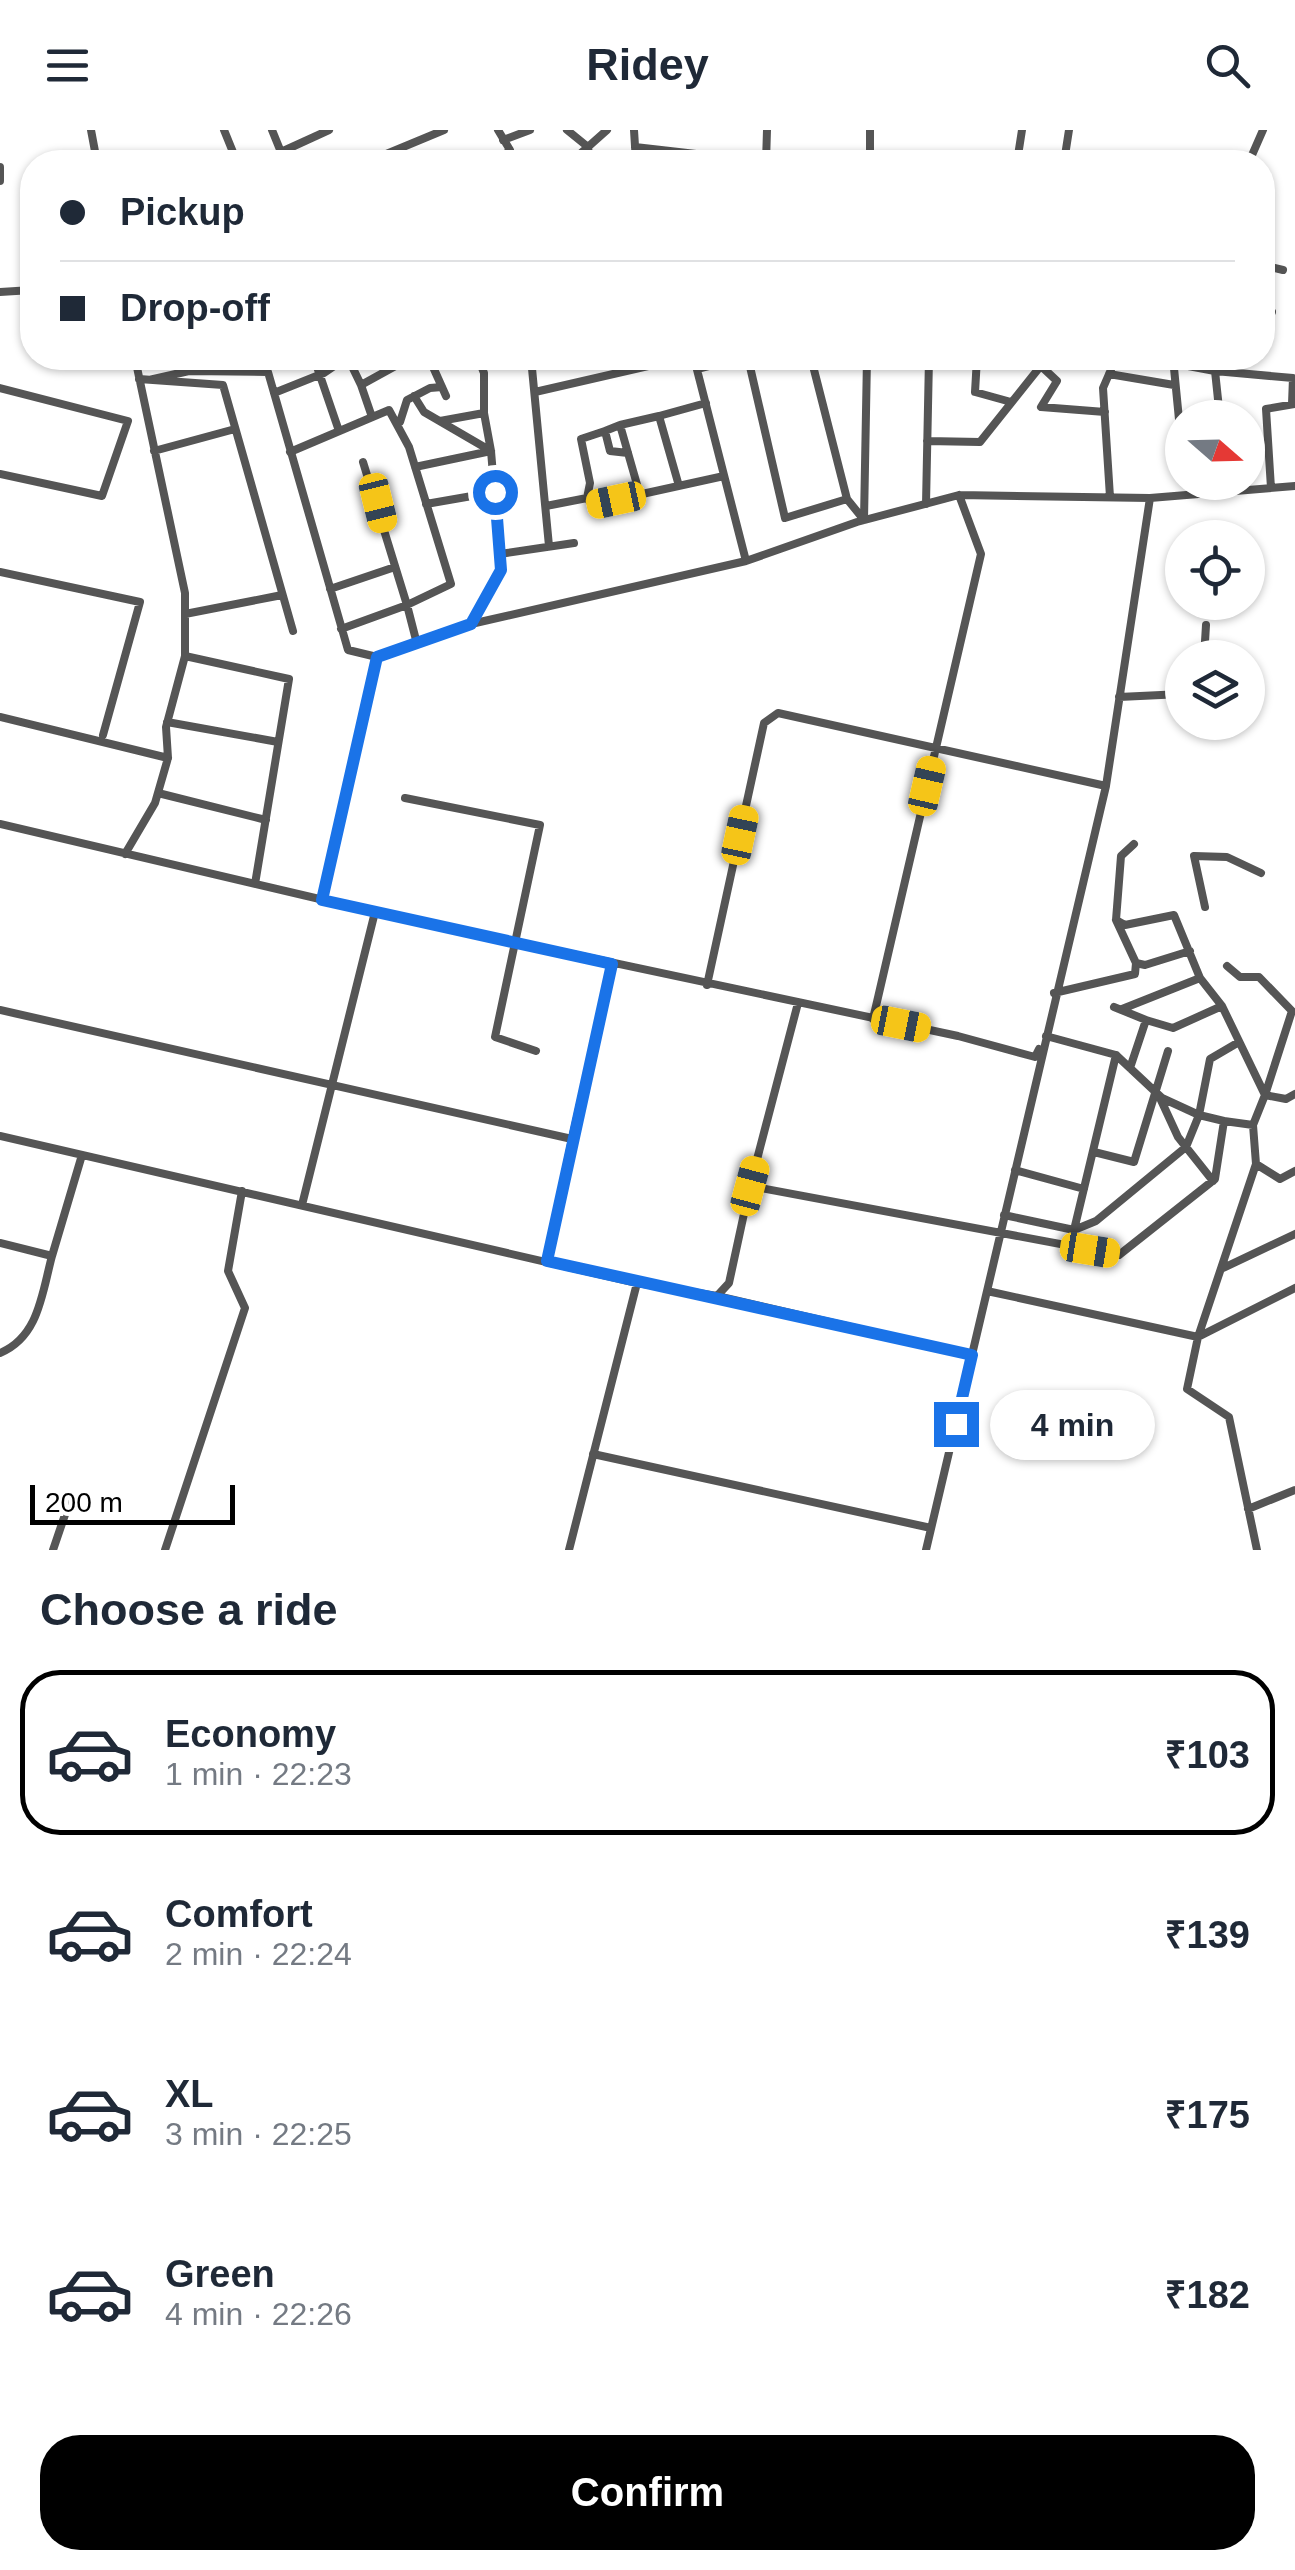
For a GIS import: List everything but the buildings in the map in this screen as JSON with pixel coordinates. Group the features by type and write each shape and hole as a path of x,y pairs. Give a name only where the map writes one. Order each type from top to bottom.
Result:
{"street":[{"path":"284,150 329,130"},
{"path":"396,150 444,130"},
{"path":"498,130 510,150"},
{"path":"504,140 530,130"},
{"path":"567,130 588,150"},
{"path":"585,150 607,130"},
{"path":"634,130 635,150"},
{"path":"635,147 661,150"},
{"path":"0,167 0,181"},
{"path":"1275,268 1283,270"},
{"path":"125,854 158,793 168,758 168,722 185,656 184,593 140,370"},
{"path":"319,370 339,431"},
{"path":"274,393 328,370"},
{"path":"353,370 372,418"},
{"path":"361,385 388,370"},
{"path":"400,422 407,400 444,392 434,370"},
{"path":"471,624 501,570 483,370"},
{"path":"534,370 549,546"},
{"path":"536,392 631,370"},
{"path":"697,370 746,560"},
{"path":"751,370 785,518 847,498"},
{"path":"814,370 847,498 864,520"},
{"path":"864,520 867,370"},
{"path":"926,504 929,370"},
{"path":"976,370 975,392 1011,402"},
{"path":"927,441 980,442 1037,370"},
{"path":"1045,370 1057,381 1041,407 1105,412"},
{"path":"1110,497 1103,388 1111,370"},
{"path":"1173,370 1176,400"},
{"path":"1211,370 1293,378 1294,404 1266,409 1270,488"},
{"path":"144,380 188,371 268,372 348,650 377,657 416,640 471,624 746,560 864,520 958,496 1165,497"},
{"path":"1215,371 1218,400"},
{"path":"1109,374 1174,385"},
{"path":"144,380 223,386 292,632"},
{"path":"0,388 128,421 102,496 0,474"},
{"path":"414,396 424,412 492,451"},
{"path":"586,498 590,483 581,440 706,403"},
{"path":"290,452 389,410 400,422 451,584 408,605 342,629"},
{"path":"440,421 484,414"},
{"path":"659,416 678,486"},
{"path":"620,426 640,494"},
{"path":"154,451 236,429"},
{"path":"605,431 610,451 628,453"},
{"path":"415,467 492,451"},
{"path":"363,462 416,640"},
{"path":"586,498 592,505 724,476"},
{"path":"1265,489 1295,486"},
{"path":"426,504 495,492"},
{"path":"872,1019 981,554 958,496"},
{"path":"546,506 586,498"},
{"path":"926,1550 1054,992 1106,786 1150,498"},
{"path":"500,554 574,543"},
{"path":"330,589 395,567"},
{"path":"0,572 140,602 103,736"},
{"path":"185,614 282,596"},
{"path":"1205,640 1206,625"},
{"path":"185,656 289,679 255,884"},
{"path":"322,900 377,657"},
{"path":"1119,697 1165,695"},
{"path":"707,985 764,723 778,712 1106,786"},
{"path":"0,717 168,758"},
{"path":"168,722 278,742"},
{"path":"158,793 266,820"},
{"path":"406,798 540,825 495,1037 536,1051"},
{"path":"0,824 375,912 1036,1057 1046,1036"},
{"path":"1054,992 1135,974 1136,963 1116,920 1121,856 1134,844"},
{"path":"1206,907 1194,856 1228,857 1261,873"},
{"path":"302,1205 375,912"},
{"path":"1116,920 1126,924 1174,915 1200,978 1222,1006 1264,1095"},
{"path":"1136,963 1146,965 1190,952"},
{"path":"547,1261 612,964"},
{"path":"1227,966 1240,977 1259,977 1292,1011 1252,1125 1256,1164 1198,1337 1187,1388 1229,1417 1257,1550"},
{"path":"1200,978 1118,1008 1173,1028 1222,1006"},
{"path":"717,1296 730,1283 750,1186 798,1003"},
{"path":"0,1010 572,1139"},
{"path":"1130,1068 1146,1020"},
{"path":"1046,1036 1116,1055 1157,1093 1198,1115 1252,1125"},
{"path":"1004,1215 1074,1230 1096,1221 1186,1147 1198,1115 1210,1060 1239,1042"},
{"path":"1094,1152 1134,1162 1168,1051"},
{"path":"1074,1230 1116,1055"},
{"path":"1157,1093 1186,1147 1212,1181"},
{"path":"1264,1095 1286,1099 1295,1094"},
{"path":"750,1186 1120,1254 1212,1181 1224,1121"},
{"path":"0,1136 972,1355"},
{"path":"0,1353 18,1345 35,1320 82,1154"},
{"path":"1256,1164 1280,1179 1295,1172"},
{"path":"1015,1170 1084,1189"},
{"path":"165,1550 245,1308 228,1271 242,1191"},
{"path":"1221,1269 1295,1234"},
{"path":"0,1244 52,1256"},
{"path":"569,1550 638,1282"},
{"path":"987,1291 1198,1337 1295,1288"},
{"path":"594,1454 931,1528"},
{"path":"1248,1509 1295,1490"},
{"path":"54,1550 70,1500"}],"route":[{"path":"495,492 501,570 471,624 416,640 377,657 322,900 612,964 547,1261 972,1355 956,1424"}]}
